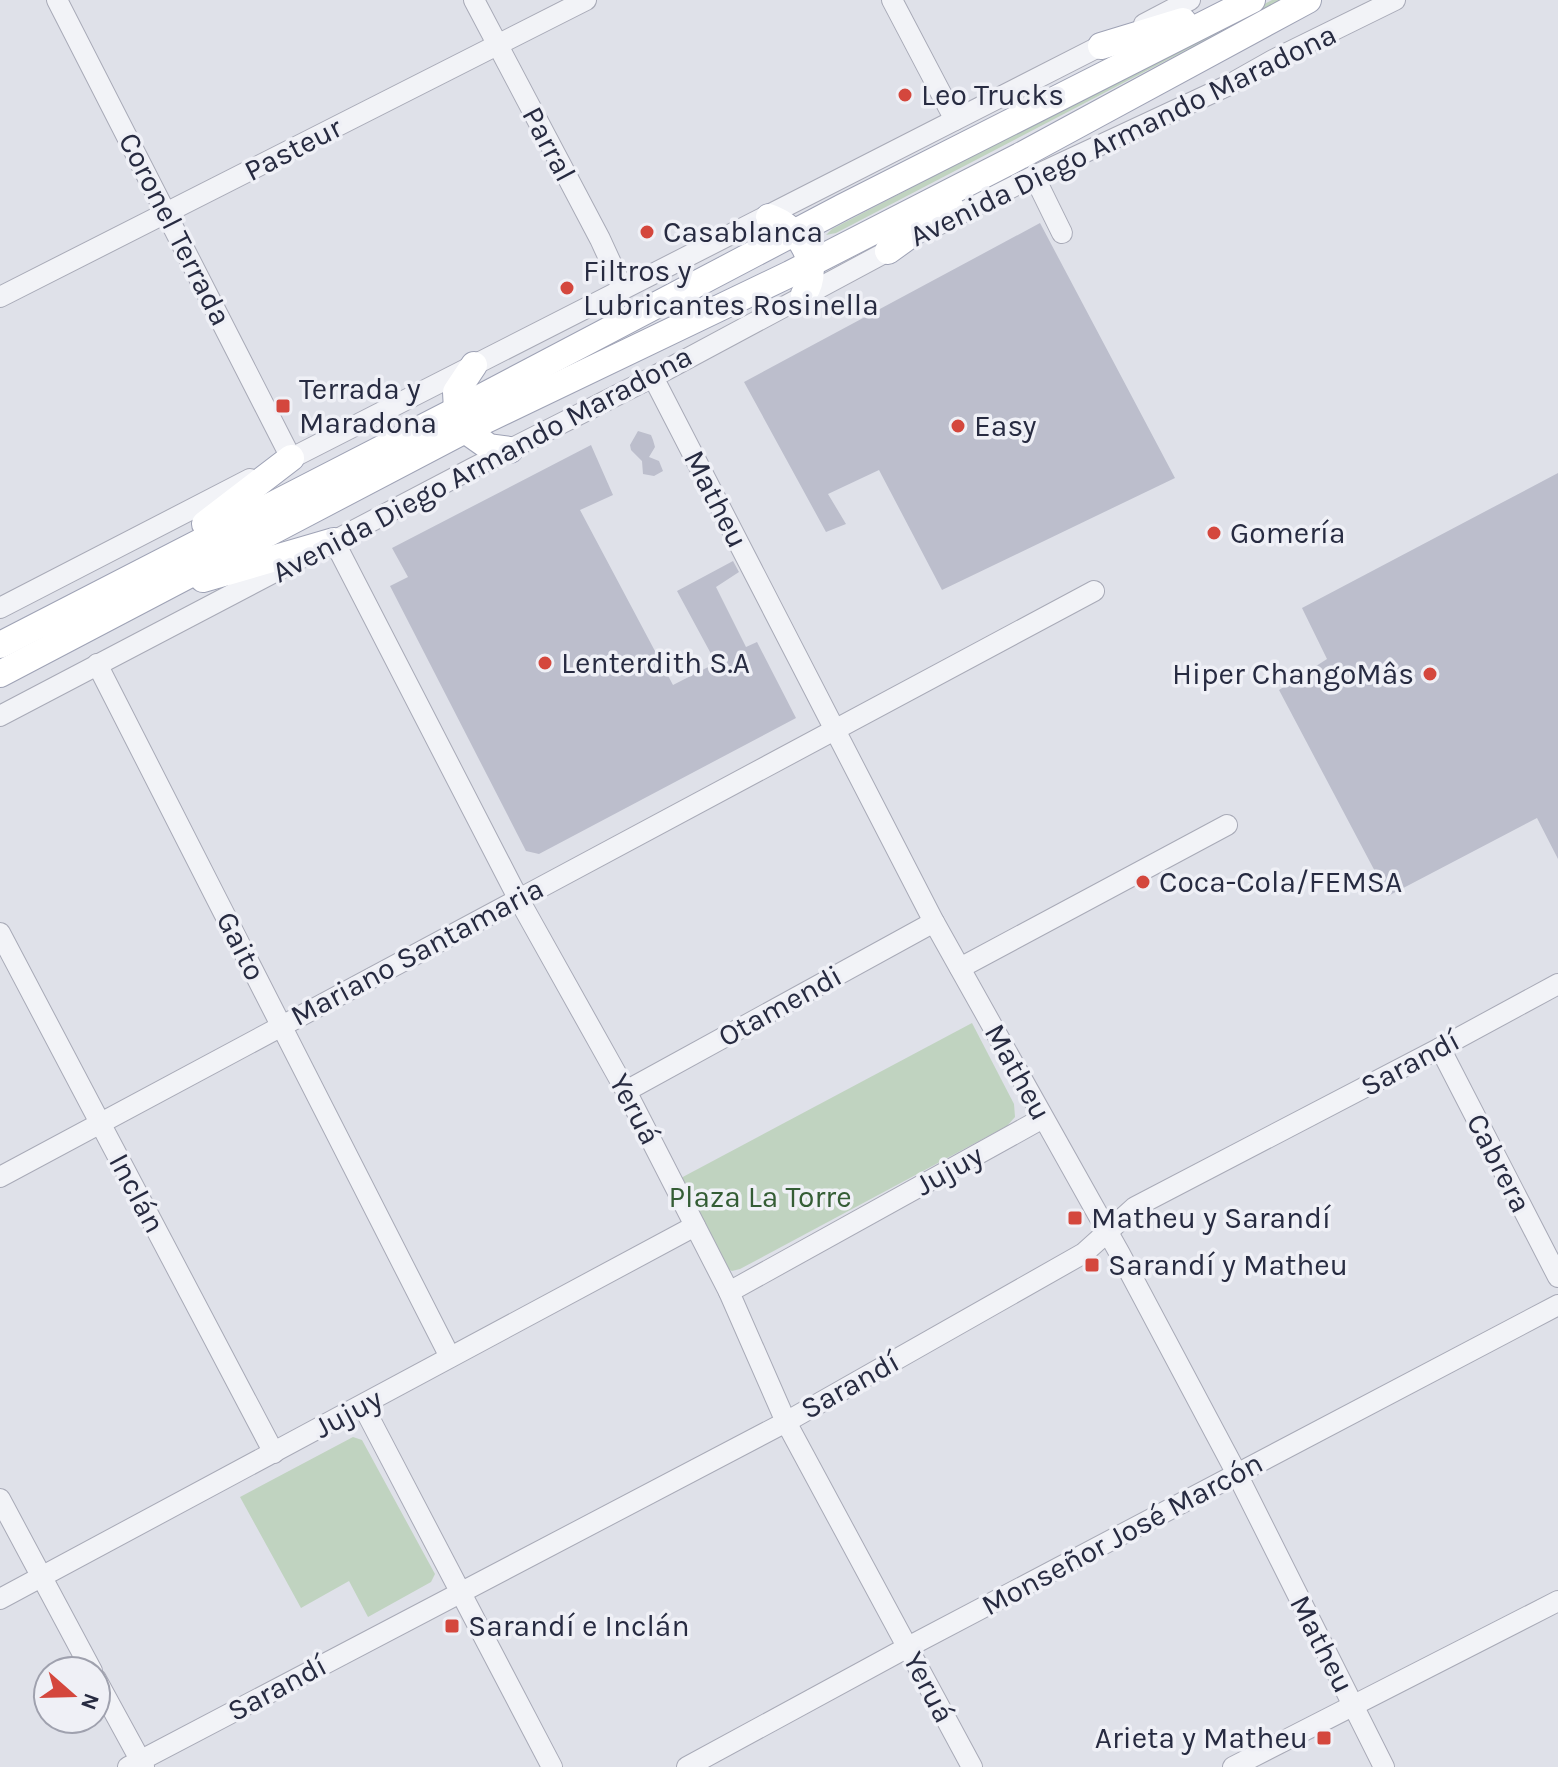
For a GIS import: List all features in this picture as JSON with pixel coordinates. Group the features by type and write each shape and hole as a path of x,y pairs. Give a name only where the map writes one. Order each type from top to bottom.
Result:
{"main road":[{"path":"1101,46 1252,0"},
{"name":"Avenida Diego Armando Maradona","path":"0,674 146,596 796,232 1252,0"},
{"name":"Avenida Diego Armando Maradona","path":"0,645 153,565 461,420 1027,166 1308,0"},
{"path":"888,251 1027,166"},
{"path":"769,217 784,222 796,232 810,263 811,283 804,294"},
{"path":"474,365 456,392 461,420 489,447 510,450"},
{"path":"153,565 291,458"},
{"path":"146,596 334,541"}],"street":[{"name":"Coronel Terrada","path":"57,0 291,458"},
{"name":"Parral","path":"474,0 600,239 623,289"},
{"name":"Pasteur","path":"0,297 586,0"},
{"path":"892,0 955,120"},
{"path":"0,608 1190,0"},
{"name":"Avenida Diego Armando Maradona","path":"1027,166 1227,86 1395,0"},
{"path":"1027,166 1062,233"},
{"name":"Avenida Diego Armando Maradona","path":"0,716 653,377 888,251"},
{"name":"Matheu","path":"653,377 934,922 1237,1474 1384,1767"},
{"name":"Yeruá","path":"334,541 518,898 626,1091 729,1292 786,1422 972,1767"},
{"name":"Mariano Santamaria","path":"0,1177 1094,591"},
{"name":"Gaito","path":"97,664 450,1357"},
{"path":"960,968 1227,825"},
{"name":"Otamendi","path":"626,1091 934,922"},
{"name":"Inclán","path":"0,933 274,1453"},
{"name":"Sarandí","path":"138,1765 459,1591 786,1422 1084,1253 1135,1207 1558,984"},
{"name":"Cabrera","path":"1440,1048 1558,1277"},
{"name":"Jujuy","path":"729,1292 1043,1118"},
{"name":"Jujuy","path":"0,1599 695,1226"},
{"name":"Monseñor José Marcón","path":"687,1767 908,1647 1558,1305"},
{"path":"363,1406 552,1767"},
{"path":"0,1499 83,1655"},
{"path":"1233,1767 1558,1601"},
{"path":"112,1712 138,1765"}],"green space":[{"path":"1272,0 1282,0 836,233 826,235 832,229"},
{"name":"Plaza La Torre","path":"972,1023 1014,1104 1015,1117 1007,1126 740,1269 732,1271 725,1268 679,1179"},
{"path":"353,1437 362,1440 435,1574 431,1582 368,1617 349,1581 301,1608 240,1497"}],"building":[{"name":"Easy","path":"1040,223 1175,478 942,590 879,470 828,494 846,524 826,532 744,382"},
{"path":"638,431 651,435 653,440 655,447 649,457 659,461 663,471 654,476 643,474 642,461 631,450 630,445"},
{"name":"Lenterdith S.A","path":"591,445 613,495 580,510 673,685 716,663 677,591 733,561 739,572 716,587 746,647 757,642 796,718 539,854 526,851 390,586 408,577 392,548"},
{"name":"Hiper ChangoMâs","path":"1558,473 1558,859 1537,818 1388,896 1279,690 1327,659 1302,608"}],"place":[{"name":"Leo Trucks","path":"905,95"},
{"name":"Casablanca","path":"647,232"},
{"name":"Filtros y Lubricantes Rosinella","path":"567,288"},
{"name":"Terrada y Maradona","path":"283,406"},
{"name":"Easy","path":"958,426"},
{"name":"Gomería","path":"1214,533"},
{"name":"Lenterdith S.A","path":"545,663"},
{"name":"Hiper ChangoMâs","path":"1430,674"},
{"name":"Coca-Cola/FEMSA","path":"1143,882"},
{"name":"Matheu y Sarandí","path":"1075,1218"},
{"name":"Sarandí y Matheu","path":"1092,1265"},
{"name":"Sarandí e Inclán","path":"452,1626"},
{"name":"Arieta y Matheu","path":"1324,1738"}]}
